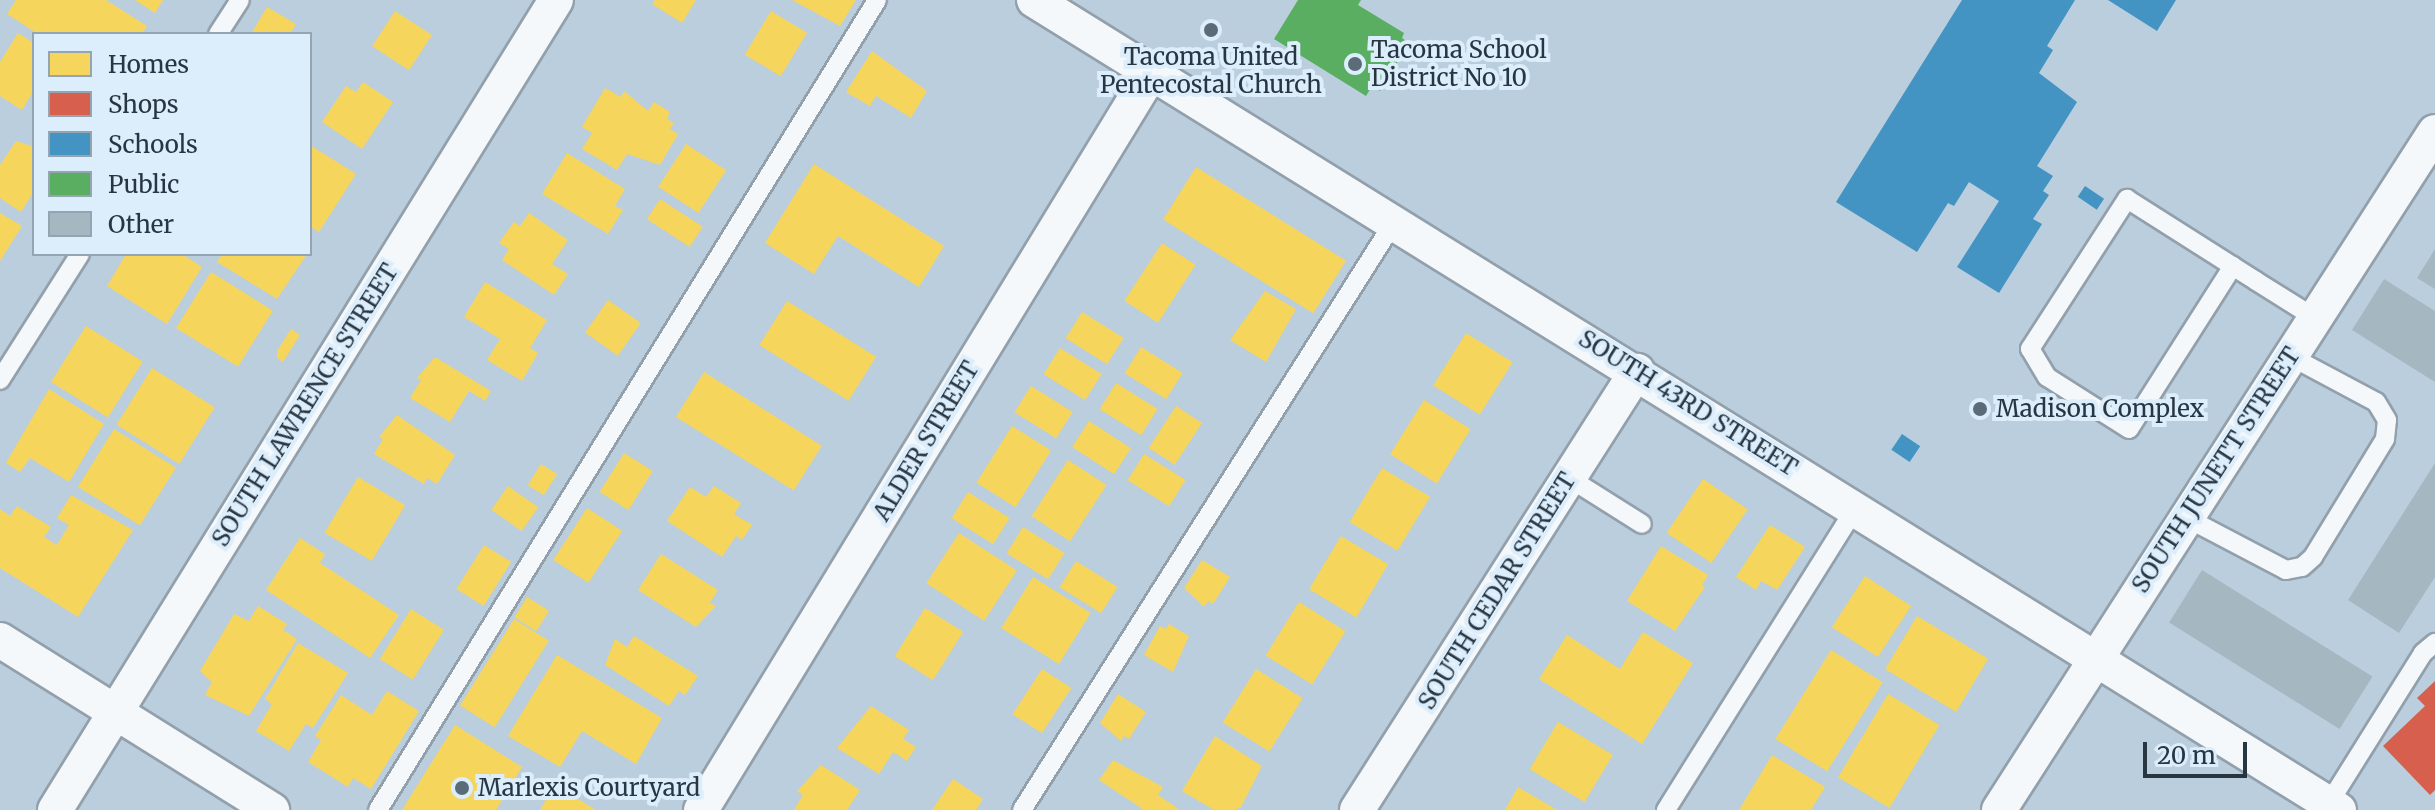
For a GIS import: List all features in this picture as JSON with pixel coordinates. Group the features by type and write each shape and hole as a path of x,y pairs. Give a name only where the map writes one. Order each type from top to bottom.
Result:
{"street":[{"name":"SOUTH LAWRENCE STREET","path":"55,810 556,0"},
{"name":"SOUTH 43RD STREET","path":"1034,0 2096,655 2334,807"},
{"name":"ALDER STREET","path":"701,810 1151,73"},
{"name":"SOUTH JUNETT STREET","path":"1999,810 2435,132"},
{"name":"SOUTH CEDAR STREET","path":"1357,810 1637,371"},
{"path":"0,640 272,810"}],"lane":[{"path":"219,32 240,0"},
{"path":"378,810 877,0"},
{"path":"2233,266 2129,429 2047,377 2030,349 2127,199 2233,266 2315,318"},
{"path":"1022,810 1394,222"},
{"path":"0,380 79,256"},
{"path":"2185,517 2286,570 2302,567 2313,557 2385,439 2387,420 2376,402 2290,356"},
{"path":"1569,478 1642,524"},
{"path":"1666,810 1856,507"},
{"path":"2334,807 2423,653 2435,643"}],"building: Homes":[{"path":"16,0 106,0 147,26 143,32 35,32 7,14"},
{"path":"135,0 163,0 155,13"},
{"path":"655,0 696,0 682,23 652,4"},
{"path":"792,0 856,0 840,26"},
{"path":"267,7 296,24 291,32 252,32"},
{"path":"395,11 432,35 409,70 372,46"},
{"path":"771,11 807,33 781,76 745,55"},
{"path":"18,33 32,42 32,93 22,110 0,96 0,62"},
{"path":"872,51 927,91 911,118 876,96 870,106 846,92"},
{"path":"363,82 393,102 362,149 322,122 346,86 356,92"},
{"path":"605,88 621,97 624,91 648,111 654,102 670,112 667,119 674,123 670,129 678,134 660,165 627,154 617,170 582,149 592,133 582,127"},
{"path":"16,141 32,146 32,194 21,212 0,198 0,165"},
{"path":"686,144 726,170 698,213 658,187"},
{"path":"312,146 356,174 319,232 312,227"},
{"path":"567,153 625,189 615,206 623,210 608,234 542,194"},
{"path":"814,164 944,246 919,287 838,236 814,274 765,243"},
{"path":"1196,167 1346,261 1313,313 1163,220"},
{"path":"660,199 703,227 690,247 647,219"},
{"path":"0,213 22,226 0,261"},
{"path":"529,213 568,240 552,264 568,274 554,295 502,260 509,249 499,243 514,222 520,226"},
{"path":"1162,243 1196,265 1158,323 1124,301"},
{"path":"125,256 185,256 202,267 167,324 107,286"},
{"path":"221,256 306,256 277,299 217,262"},
{"path":"211,272 273,311 238,367 176,328"},
{"path":"485,282 547,320 530,348 538,353 522,381 487,360 500,339 464,317"},
{"path":"1265,291 1296,309 1266,362 1230,340"},
{"path":"608,300 641,323 618,356 585,333"},
{"path":"787,301 876,357 848,401 759,345"},
{"path":"1082,312 1124,338 1107,364 1066,338"},
{"path":"86,326 143,362 108,417 51,382"},
{"path":"291,329 300,335 283,362 277,358 277,351"},
{"path":"1466,333 1513,362 1480,415 1433,386"},
{"path":"1141,347 1183,373 1166,399 1125,373"},
{"path":"1060,348 1102,374 1085,400 1044,374"},
{"path":"435,357 491,391 485,401 469,391 450,422 410,398 421,380 417,378"},
{"path":"152,368 215,407 179,464 116,425"},
{"path":"704,372 822,446 794,491 676,417"},
{"path":"1116,383 1158,409 1141,435 1100,409"},
{"path":"1031,386 1073,412 1056,438 1015,412"},
{"path":"49,389 104,424 69,482 30,458 20,472 6,463"},
{"path":"1424,400 1471,429 1437,483 1390,454"},
{"path":"1176,406 1202,423 1175,465 1149,448"},
{"path":"397,415 455,455 437,484 427,478 424,484 374,454 383,439 379,437"},
{"path":"1089,421 1131,448 1114,474 1072,447"},
{"path":"1012,426 1051,450 1016,507 976,483"},
{"path":"114,429 176,468 140,525 78,487"},
{"path":"624,453 653,471 628,510 600,492"},
{"path":"1144,454 1186,480 1169,506 1128,480"},
{"path":"1068,460 1107,485 1070,541 1032,516"},
{"path":"541,464 557,474 544,495 528,485"},
{"path":"1382,468 1430,497 1398,551 1350,522"},
{"path":"358,477 405,505 372,561 325,533"},
{"path":"1703,479 1748,509 1711,563 1667,533"},
{"path":"508,486 538,507 522,531 491,510"},
{"path":"714,486 741,503 734,514 752,525 742,540 736,536 722,557 667,521 690,487 706,497"},
{"path":"968,492 1010,518 993,544 952,518"},
{"path":"71,495 133,530 78,617 0,568 0,509 10,516 17,506 51,527 44,537 57,545 69,525 57,518"},
{"path":"587,508 622,531 588,583 553,560"},
{"path":"1770,525 1805,547 1777,590 1761,581 1756,590 1736,577"},
{"path":"1023,527 1065,553 1048,579 1007,553"},
{"path":"959,533 1017,571 984,621 926,583"},
{"path":"1341,536 1388,564 1356,617 1309,589"},
{"path":"300,538 325,554 320,563 399,615 370,658 266,590"},
{"path":"484,545 511,562 484,606 456,589"},
{"path":"1661,546 1708,575 1702,585 1705,587 1675,631 1627,601"},
{"path":"661,554 718,590 710,603 716,606 696,627 638,590"},
{"path":"1202,560 1230,577 1213,604 1208,601 1204,607 1184,588"},
{"path":"1076,561 1118,587 1101,613 1060,587"},
{"path":"1865,576 1911,606 1878,657 1832,627"},
{"path":"1033,577 1091,613 1059,664 1001,628"},
{"path":"527,597 549,611 536,631 514,617"},
{"path":"1299,602 1346,631 1312,685 1266,655"},
{"path":"258,606 287,624 283,630 297,639 249,716 205,695 212,682 200,671 234,614 249,621"},
{"path":"925,608 963,632 933,680 895,656"},
{"path":"411,609 444,630 413,680 380,659"},
{"path":"1917,616 1988,659 1956,712 1885,669"},
{"path":"514,619 549,641 495,727 460,706"},
{"path":"1169,624 1189,636 1173,672 1144,655 1160,626 1166,629"},
{"path":"1643,632 1693,663 1642,744 1539,679 1567,635 1620,669"},
{"path":"634,636 698,676 685,695 679,691 669,706 605,665 615,639 627,647"},
{"path":"298,643 348,673 313,728 306,724 289,751 256,731 272,704 265,699"},
{"path":"1831,650 1883,682 1827,771 1775,739"},
{"path":"557,655 662,718 636,764 582,731 560,767 508,736"},
{"path":"1042,669 1071,688 1042,733 1013,714"},
{"path":"1256,669 1303,698 1269,752 1223,722"},
{"path":"387,691 419,711 371,789 353,778 348,787 308,762 321,740 315,736 341,695 372,715"},
{"path":"1118,694 1146,712 1129,739 1124,736 1121,741 1100,723"},
{"path":"1888,694 1939,725 1889,808 1838,777"},
{"path":"871,706 909,730 903,739 916,747 907,761 893,752 879,774 837,748"},
{"path":"1558,722 1613,755 1585,802 1530,769"},
{"name":"Marlexis Courtyard","path":"455,725 522,767 496,810 402,810"},
{"path":"1215,736 1262,766 1241,807 1234,810 1214,810 1182,791"},
{"path":"1772,755 1825,787 1811,810 1739,810"},
{"path":"1113,760 1163,787 1158,795 1180,810 1144,810 1099,780"},
{"path":"821,765 860,790 847,810 794,810 803,795 797,791"},
{"path":"953,779 983,799 976,810 932,810"},
{"path":"555,785 596,810 540,810"},
{"path":"1518,787 1557,810 1505,810"}],"building: Shops":[{"path":"2435,681 2435,790 2430,795 2383,746 2425,706 2417,698"}],"building: Schools":[{"path":"1962,0 2075,0 2047,46 2053,50 2039,73 2077,102 2037,166 2053,176 2043,191 2049,195 2033,219 2042,224 1999,293 1957,267 1999,201 1969,182 1954,206 1948,203 1917,252 1836,202"},
{"path":"2108,0 2176,0 2157,31"},
{"path":"2085,186 2104,199 2097,210 2078,197"},
{"path":"1902,434 1920,446 1910,462 1891,450"}],"building: Public":[{"name":"Tacoma School District No 10","path":"1298,0 1361,0 1358,5 1404,33 1402,38 1409,43 1380,91 1372,86 1366,96 1274,39"}],"building: Other":[{"path":"2435,249 2435,289 2417,278"},
{"path":"2384,279 2435,311 2435,382 2352,330"},
{"path":"2435,463 2435,577 2399,633 2348,600"},
{"path":"2202,570 2372,677 2340,729 2169,623"}],"place":[{"name":"Tacoma United Pentecostal Church","path":"1211,30"},
{"name":"Tacoma School District No 10","path":"1355,64"},
{"name":"Madison Complex","path":"1980,409"},
{"name":"Marlexis Courtyard","path":"462,788"}]}
